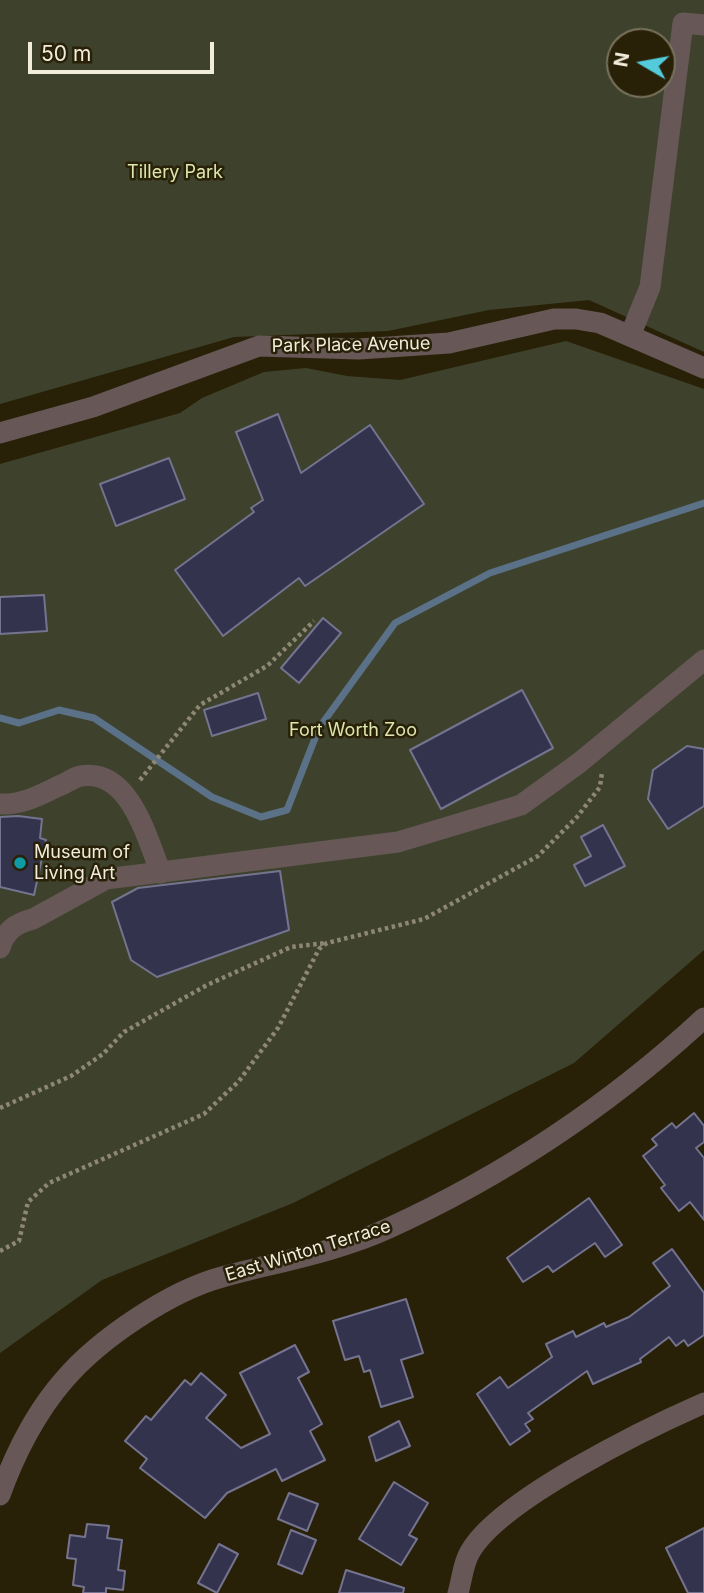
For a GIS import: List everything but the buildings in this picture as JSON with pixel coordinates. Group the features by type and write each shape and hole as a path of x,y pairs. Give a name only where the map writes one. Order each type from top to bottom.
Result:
{"street":[{"path":"630,336 650,288 683,23 704,25"},
{"name":"Park Place Avenue","path":"0,433 93,407 259,346 359,349 449,343 554,319 600,323 704,368"},
{"path":"0,948 10,929 20,922 33,919 106,879 398,842 521,805 704,660"},
{"path":"0,804 20,804 80,776 97,778 118,788 131,803 161,873"},
{"name":"East Winton Terrace","path":"0,1495 9,1469 64,1380 95,1350 140,1318 188,1290 220,1277 271,1265 386,1230 500,1172 647,1071 704,1018"},
{"path":"458,1593 469,1553 492,1524 576,1468 704,1404"}],"path":[{"path":"137,783 200,705 267,666 314,621"},
{"path":"0,1108 71,1076 103,1055 124,1032 206,985 291,947 327,943 424,919 538,856 577,817 600,787 604,741"},
{"path":"0,1251 19,1241 28,1202 48,1183 204,1114 239,1081 278,1028 320,949 327,943"}],"green space":[{"name":"Tillery Park","path":"0,0 704,0 704,352 589,300 489,310 388,331 234,337 0,404"},
{"name":"Fort Worth Zoo","path":"566,341 704,389 704,950 574,1063 293,1203 102,1280 0,1353 0,464 180,413 202,398 264,372 306,368 347,376 400,380"}],"waterway":[{"path":"0,718 19,723 59,710 94,718 212,797 261,817 287,810 319,728 395,623 490,573 704,503"}],"place":[{"name":"Museum of Living Art","path":"20,863"}]}
